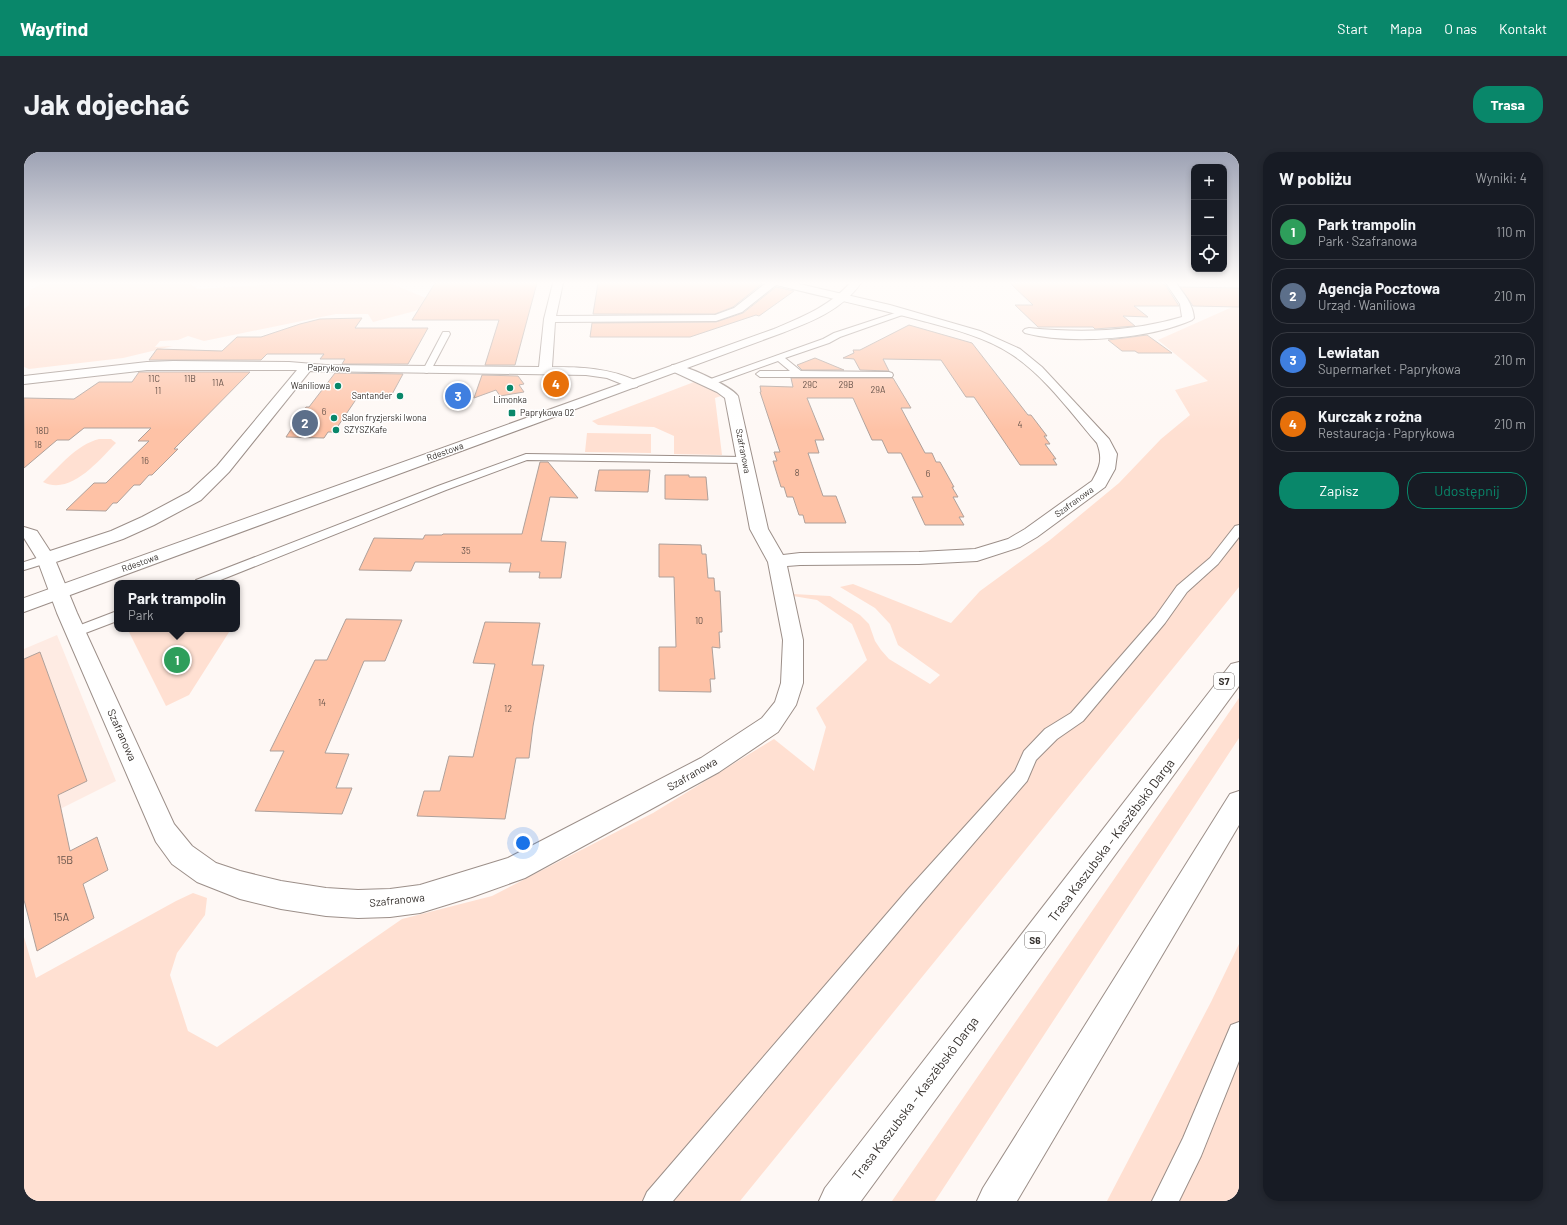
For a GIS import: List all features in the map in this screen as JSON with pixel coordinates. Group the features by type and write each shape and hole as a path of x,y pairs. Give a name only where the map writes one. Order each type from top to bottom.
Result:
{"main road":[{"path":"545,370 549,332"},
{"name":"Rdestowa","path":"24,605 775,332"},
{"name":"Szafranowa","path":"777,562 800,559 919,558 977,555 1014,543 1031,533 1099,484 1107,469 1108,454 1104,442 1046,378 1026,360 1000,344 972,332"},
{"path":"1039,332 1109,335 1134,332"},
{"name":"Paprykowa","path":"24,380 147,366 289,366 306,368 545,370 604,372 615,375 632,384"},
{"path":"46,559 117,535 148,521 195,496 223,469 306,368"},
{"name":"Szafranowa","path":"24,532 31,535 46,559 75,632 165,833 182,855 207,873 240,885 275,893 326,902 358,904 390,903 420,899 472,884 515,869 710,765 770,725 785,705 792,683 793,640 777,562 759,529 731,396 722,389 676,368"},
{"name":"S7","path":"1210,709 1239,652"},
{"name":"Trasa Kaszubska – Kaszëbskô Darga","path":"838,1201 1239,670"},
{"path":"996,1201 1239,802"}],"lane":[{"path":"708,383 826,341 846,332"},
{"path":"427,370 446,334"},
{"path":"779,358 799,374"},
{"path":"760,374 889,375"},
{"path":"209,580 442,488 526,457 744,460"},
{"path":"656,1201 916,895 1021,776 1030,756 1051,734 1077,717 1160,620 1182,589 1214,561 1239,529"},
{"path":"24,566 46,559"},
{"path":"75,632 114,617"},
{"path":"1165,1201 1192,1147 1239,1033"}],"shaded area":[{"path":"24,332 248,332 204,341 188,336 178,340 160,341 155,347 173,346 123,358 29,369 24,367"},
{"path":"1176,332 1239,332 1239,587 740,1201 24,1201 24,937 36,978 193,893 207,898 205,915 177,953 170,975 188,1031 217,1047 402,919 492,896 653,813 774,739 814,771 826,727 816,708 867,660 852,624 817,600 793,596 793,594 830,596 860,615 869,624 875,641 889,659 930,684 940,675 898,645 890,624 875,608 840,587 853,584 951,623 980,591 1050,540 1119,483 1161,439 1190,415 1175,390 1208,381 1158,340"},
{"path":"694,382 724,395 715,398 722,455 674,454 674,436 654,427 598,425 592,421"},
{"path":"587,433 651,434 651,453 585,452"},
{"path":"99,439 111,439 116,443 93,467 84,474 64,484 53,485 43,482 76,451"},
{"path":"129,632 229,632 189,695 166,706"},
{"path":"57,635 116,781 24,827 24,649"},
{"path":"1239,698 1239,738 935,1201 892,1201"},
{"path":"1239,944 1239,1201 1107,1201 1211,1002"}],"building":[{"path":"276,332 426,332 408,364 342,364 345,359 320,359 324,354 267,354 261,360 149,360 157,349 222,351 237,337 261,337"},
{"path":"495,332 524,332 515,365 485,365"},
{"path":"591,332 705,332 690,337 590,337"},
{"path":"895,332 933,332 972,343 1028,415 1031,415 1047,436 1044,436 1050,444 1045,444 1056,459 1053,459 1057,465 1020,465 974,397 966,397 941,360 883,359 889,371 860,370 854,359 843,358 854,353 853,350 860,350"},
{"path":"1147,335 1172,353 1138,353 1135,351 1122,351 1108,340"},
{"path":"815,358 844,370 802,370 797,365"},
{"path":"139,372 250,372 174,449 178,449 152,475 149,475 140,485 134,485 117,503 113,503 106,511 66,510 94,483 106,483 149,441 138,441 151,428 84,428 69,440 57,440 24,468 24,398 74,399 99,382 132,382"},
{"path":"335,373 403,374 390,398 357,398 334,432 328,432 324,438 286,437 306,407 309,407"},
{"path":"482,375 518,376 524,384 519,385 524,392 500,396 496,390 474,398"},
{"path":"791,378 893,378 911,408 901,408 925,453 932,453 936,462 940,462 954,487 952,487 958,497 953,497 964,517 959,517 964,525 925,525 912,497 923,497 901,453 888,453 882,440 872,440 853,398 807,398 824,440 815,440 819,453 808,453 823,496 836,496 846,523 805,523 803,515 799,515 793,497 787,497 784,487 781,487 773,461 777,461 774,452 780,452 760,392 760,386 793,387"},
{"path":"540,462 548,462 578,498 550,497 541,541 566,542 561,578 539,578 540,572 509,572 511,563 415,562 411,571 359,570 374,538 423,539 425,535 443,534 522,534"},
{"path":"599,470 650,470 648,492 595,491"},
{"path":"665,475 706,477 708,500 665,499"},
{"path":"659,544 701,545 702,554 706,554 708,578 714,578 715,591 720,591 722,632 719,632 720,648 712,647 715,679 710,679 711,692 659,691 659,647 676,647 674,577 659,577"},
{"path":"346,619 402,620 385,661 364,661 325,753 349,754 336,788 352,788 342,814 255,811 284,751 270,751 315,660 327,660"},
{"path":"485,622 540,623 532,665 544,665 529,758 516,758 505,819 417,816 424,791 440,791 449,756 473,757 495,664 473,663"},
{"path":"40,652 87,781 58,795 70,851 97,837 108,870 83,884 94,918 37,951 24,900 24,659"}],"place":[{"name":"Kurczak z rożna","path":"556,384"},
{"name":"Waniliowa","path":"338,386"},
{"name":"Limonka","path":"510,388"},
{"name":"Santander","path":"400,396"},
{"name":"Lewiatan","path":"458,396"},
{"name":"Paprykowa 02","path":"512,413"},
{"name":"Salon fryzjerski Iwona","path":"334,418"},
{"name":"Agencja Pocztowa","path":"305,423"},
{"name":"SZYSZKafe","path":"336,430"},
{"name":"Park trampolin","path":"177,660"}]}
